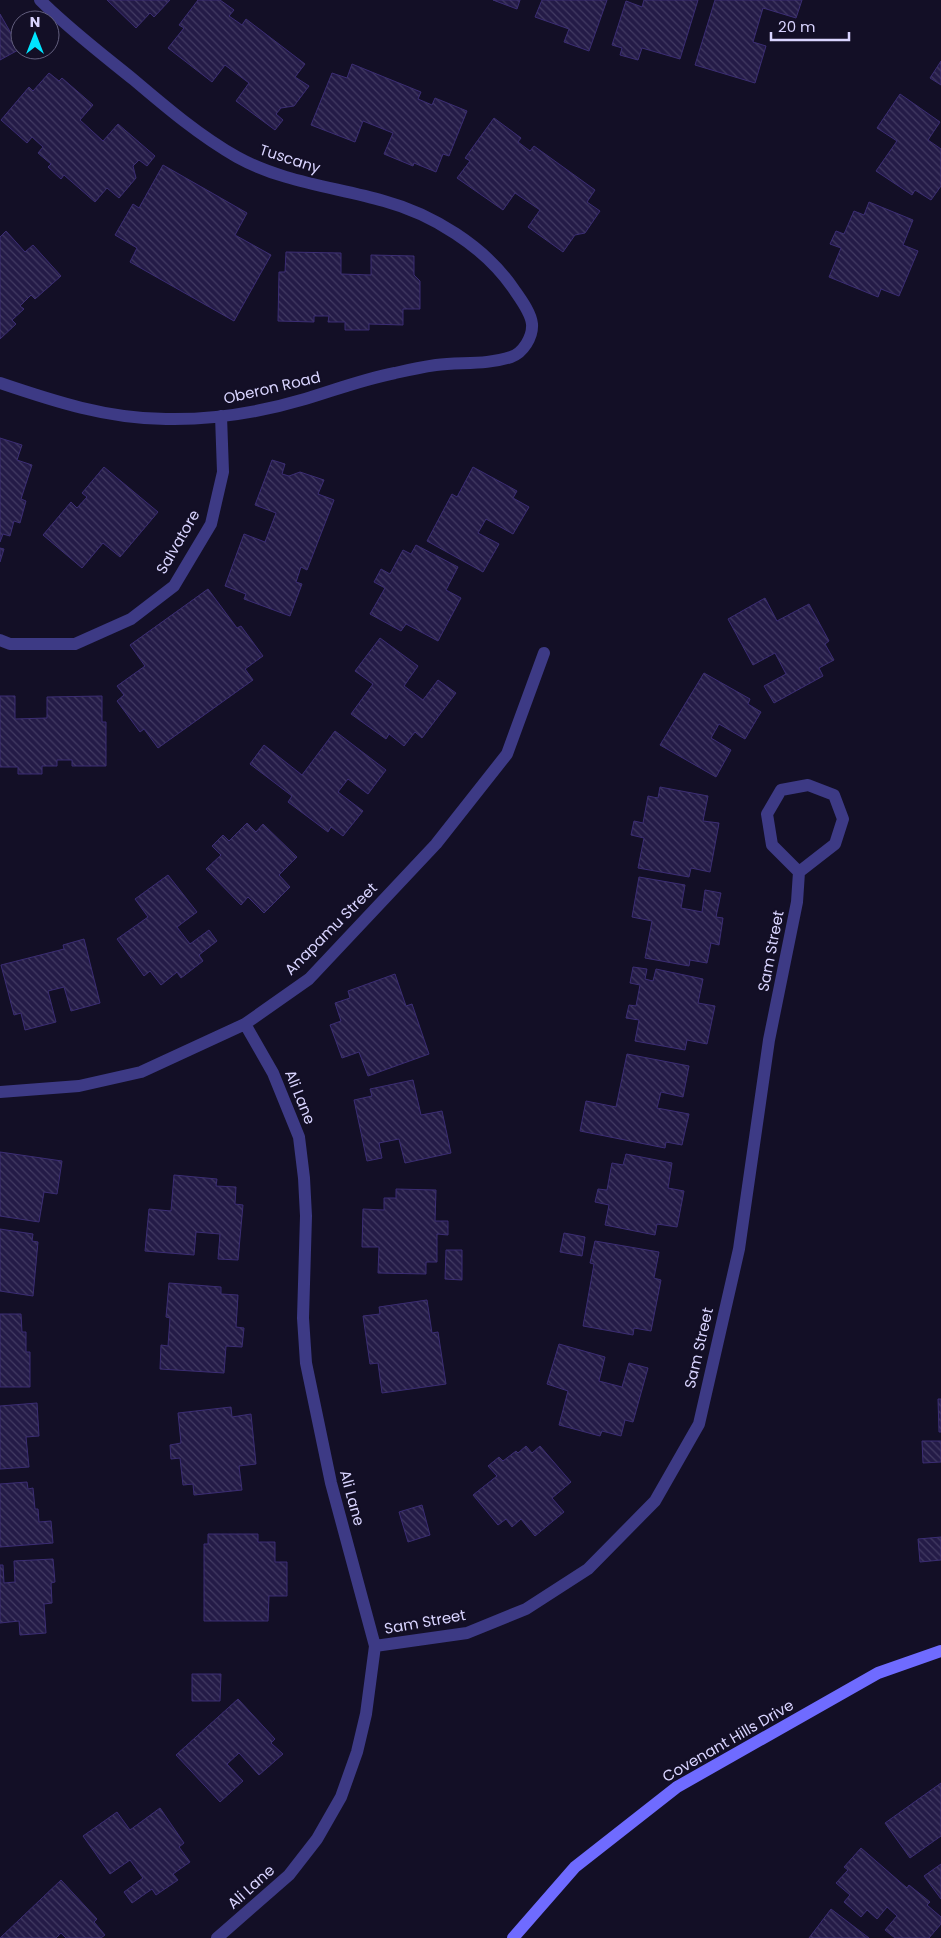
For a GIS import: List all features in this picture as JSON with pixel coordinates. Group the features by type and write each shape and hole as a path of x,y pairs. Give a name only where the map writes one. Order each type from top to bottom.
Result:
{"street":[{"name":"Tuscany","path":"40,0 86,42 174,113 204,136 240,159 276,174 338,191 385,201 423,216 458,235 506,278 522,301 532,324"},
{"name":"Oberon Road","path":"0,382 51,400 106,413 164,419 221,416 302,400 371,378 436,365 474,364 514,357 526,345 532,324"},
{"name":"Salvatore","path":"0,640 10,644 75,644 131,619 174,586 211,524 223,472 221,416"},
{"name":"Anapamu Street","path":"0,1092 79,1086 141,1072 245,1024 310,978 436,844 507,754 544,653"},
{"path":"808,785 834,795 843,819 835,844 799,872 772,844 767,814 781,790 808,785"},
{"name":"Sam Street","path":"375,1646 467,1633 526,1609 588,1569 656,1501 699,1424 739,1249 770,1040 797,902 799,872"},
{"name":"Ali Lane","path":"217,1938 289,1875 317,1839 342,1797 357,1752 366,1714 375,1646 331,1483 306,1363 303,1318 306,1216 299,1137 273,1073 245,1024"},
{"name":"Covenant Hills Drive","path":"513,1938 575,1867 677,1787 878,1673 941,1651"}],"building":[{"path":"107,0 170,0 154,17 150,13 136,28"},
{"path":"198,0 220,0 234,10 229,16 242,25 246,19 305,64 295,77 309,86 294,106 281,108 276,114 283,120 275,130 236,101 249,83 225,65 212,82 168,48 184,28 179,25"},
{"path":"493,0 520,0 517,9"},
{"path":"542,0 607,0 589,51 564,42 569,29 535,17"},
{"path":"644,0 698,0 680,59 642,48 638,60 620,55 622,48 612,45 626,1 642,7"},
{"path":"715,0 802,0 796,18 763,8 753,42 766,46 755,83 695,65"},
{"path":"0,14 10,32 10,54 0,60"},
{"path":"941,61 941,85 930,78"},
{"path":"352,64 421,92 418,99 432,105 435,98 467,111 449,156 443,154 436,172 414,163 413,166 384,154 393,133 363,121 355,142 311,125 332,73 347,78"},
{"path":"49,73 59,81 62,78 93,105 80,120 103,141 118,124 155,156 147,166 139,160 133,166 136,178 119,198 107,188 95,202 64,175 61,179 48,167 51,164 38,153 43,147 32,137 27,143 1,120 29,87 33,91"},
{"path":"900,94 940,122 928,140 941,149 941,186 931,200 915,190 912,195 876,171 897,141 877,128"},
{"path":"494,118 521,138 518,142 530,151 534,146 595,190 587,202 600,211 585,233 575,235 563,252 528,227 540,210 515,193 503,210 457,178 470,161 465,158"},
{"path":"163,165 247,213 235,235 271,255 234,321 130,262 137,248 115,235 133,204 139,208"},
{"path":"869,202 913,220 903,245 918,251 899,296 881,289 878,297 829,277 841,248 830,244 836,231 844,234 854,211 864,215"},
{"path":"6,231 25,252 33,245 61,276 35,299 31,295 20,306 24,309 12,320 16,324 0,339 0,237"},
{"path":"286,252 341,253 341,274 371,275 371,255 414,256 414,275 420,281 420,309 403,309 403,325 369,324 369,330 345,330 345,322 328,322 329,316 314,316 314,322 278,321 279,272 285,272"},
{"path":"0,438 22,445 17,460 32,465 21,499 26,501 20,523 14,521 10,536 3,534 0,542"},
{"path":"272,460 285,464 282,474 289,476 300,472 324,480 318,494 334,500 307,570 301,567 296,582 302,584 290,616 244,599 246,594 225,586 244,534 265,542 276,513 255,505"},
{"path":"104,467 158,512 120,557 103,543 82,568 43,535 71,502 77,508 87,497 82,493"},
{"path":"473,467 517,491 513,498 529,507 513,534 486,519 478,533 499,544 483,572 427,541 452,494 457,497"},
{"path":"416,545 458,567 446,590 461,598 438,641 406,624 401,631 370,614 385,588 374,582 381,569 390,574 403,550 411,554"},
{"path":"0,548 4,549 0,562"},
{"path":"208,589 237,628 241,626 263,656 245,669 253,680 158,748 144,729 140,732 117,701 124,695 117,686 145,666 130,645"},
{"path":"765,598 777,621 809,604 829,641 825,644 834,660 819,668 823,676 774,703 764,686 786,674 775,653 753,665 728,619"},
{"path":"380,638 418,666 404,686 423,700 438,680 456,693 422,738 415,732 404,746 389,734 386,739 351,714 373,684 355,671"},
{"path":"704,673 750,699 748,704 761,712 745,739 719,724 711,738 731,750 716,777 660,745"},
{"path":"0,696 15,696 15,719 47,718 47,697 102,696 102,722 106,722 106,766 72,766 72,760 57,760 57,766 42,766 42,774 18,774 18,767 0,767"},
{"path":"335,731 386,770 368,794 348,779 338,792 363,811 343,836 331,827 328,832 288,802 292,796 250,764 264,745 302,775"},
{"path":"660,787 708,796 703,821 719,823 710,872 691,868 689,877 638,868 644,838 631,835 634,821 643,823 648,796 658,798"},
{"path":"247,823 256,832 263,824 297,857 279,875 290,887 264,913 248,897 241,905 206,869 221,855 212,846 223,835 229,841"},
{"path":"168,875 197,912 177,927 190,944 209,930 217,941 199,955 203,961 181,978 177,972 161,985 150,971 144,976 117,939 148,917 135,899"},
{"path":"639,877 685,885 681,908 702,912 705,890 721,893 716,917 723,918 719,945 711,943 707,963 690,960 689,966 645,958 652,921 632,917"},
{"path":"84,939 100,1003 71,1011 64,987 48,991 56,1022 25,1030 21,1013 14,1015 1,965 64,949 63,945"},
{"path":"633,967 647,969 645,979 653,981 656,969 703,979 698,1003 715,1006 707,1044 687,1040 685,1050 635,1041 639,1020 626,1018 629,1005 636,1006 640,985 630,983"},
{"path":"395,974 406,1006 412,1004 429,1054 368,1076 359,1052 342,1058 330,1025 341,1021 335,1003 350,998 348,991"},
{"path":"627,1054 689,1066 683,1097 661,1092 657,1108 689,1114 682,1145 666,1142 665,1148 580,1131 586,1101 616,1107"},
{"path":"413,1080 421,1115 442,1111 451,1153 405,1163 399,1139 379,1143 382,1158 367,1161 354,1100 372,1096 370,1089"},
{"path":"0,1152 62,1161 57,1194 44,1192 39,1222 0,1216"},
{"path":"626,1154 672,1163 668,1188 684,1191 677,1227 657,1224 655,1235 605,1225 609,1205 595,1202 598,1189 607,1190 612,1163 623,1165"},
{"path":"174,1175 217,1179 216,1186 236,1187 235,1204 243,1205 238,1260 218,1259 220,1234 196,1232 194,1255 145,1251 149,1209 171,1211"},
{"path":"396,1189 436,1190 435,1221 448,1221 448,1235 437,1234 437,1262 426,1262 426,1274 378,1273 379,1247 362,1247 363,1209 384,1210 384,1198 396,1198"},
{"path":"0,1229 33,1234 32,1241 38,1242 33,1296 0,1291"},
{"path":"564,1233 585,1237 582,1256 560,1252"},
{"path":"595,1241 659,1252 654,1278 661,1280 651,1331 634,1328 633,1335 583,1326 594,1264 590,1263"},
{"path":"446,1250 462,1250 462,1280 445,1279"},
{"path":"169,1283 221,1287 221,1294 238,1295 236,1327 244,1328 242,1347 226,1346 224,1373 160,1369 161,1345 168,1346 170,1318 166,1317"},
{"path":"427,1300 432,1333 438,1332 446,1384 382,1393 378,1363 370,1364 363,1316 380,1314 379,1307"},
{"path":"0,1314 21,1314 22,1332 26,1332 26,1352 30,1352 30,1387 0,1387"},
{"path":"559,1344 605,1357 599,1381 622,1387 629,1363 648,1368 633,1422 625,1420 621,1436 602,1431 600,1436 559,1425 568,1391 547,1384"},
{"path":"938,1399 941,1399 941,1432 939,1432"},
{"path":"37,1403 39,1436 26,1437 29,1467 0,1469 0,1406"},
{"path":"231,1407 232,1417 251,1414 256,1464 239,1466 242,1490 194,1495 193,1484 183,1485 180,1458 171,1459 170,1445 181,1443 178,1413"},
{"path":"922,1441 941,1441 941,1462 923,1463"},
{"path":"526,1446 532,1453 540,1446 571,1482 552,1498 564,1512 535,1536 521,1519 512,1527 506,1519 498,1525 473,1495 497,1476 488,1466 499,1457 503,1461"},
{"path":"27,1482 28,1489 33,1488 35,1509 38,1509 39,1522 51,1521 53,1543 0,1547 0,1484"},
{"path":"422,1505 430,1535 408,1542 399,1512"},
{"path":"208,1534 258,1534 258,1542 275,1542 275,1562 287,1562 287,1596 269,1596 268,1621 204,1621 204,1544 208,1544"},
{"path":"941,1537 941,1560 920,1562 918,1539"},
{"path":"53,1559 55,1582 51,1583 52,1603 44,1604 46,1633 20,1635 19,1621 0,1623 0,1565 3,1565 4,1583 15,1582 14,1561"},
{"path":"192,1674 221,1674 220,1701 192,1701"},
{"path":"238,1699 275,1739 271,1743 283,1754 259,1775 239,1753 227,1764 243,1781 220,1802 176,1755"},
{"path":"941,1783 941,1836 910,1858 885,1823"},
{"path":"160,1808 184,1843 179,1847 190,1862 173,1874 178,1880 156,1895 152,1889 132,1903 124,1892 143,1878 130,1860 110,1874 83,1836 117,1812 130,1830"},
{"path":"861,1848 907,1888 909,1885 930,1902 927,1905 941,1917 941,1924 929,1938 895,1938 885,1930 897,1916 887,1907 877,1919 867,1910 861,1917 844,1902 850,1895 836,1883 848,1870 844,1867"},
{"path":"941,1864 941,1899 924,1876"},
{"path":"61,1880 97,1919 94,1922 105,1935 101,1938 66,1938 61,1933 56,1938 0,1938"},
{"path":"831,1909 869,1938 809,1938"}]}
